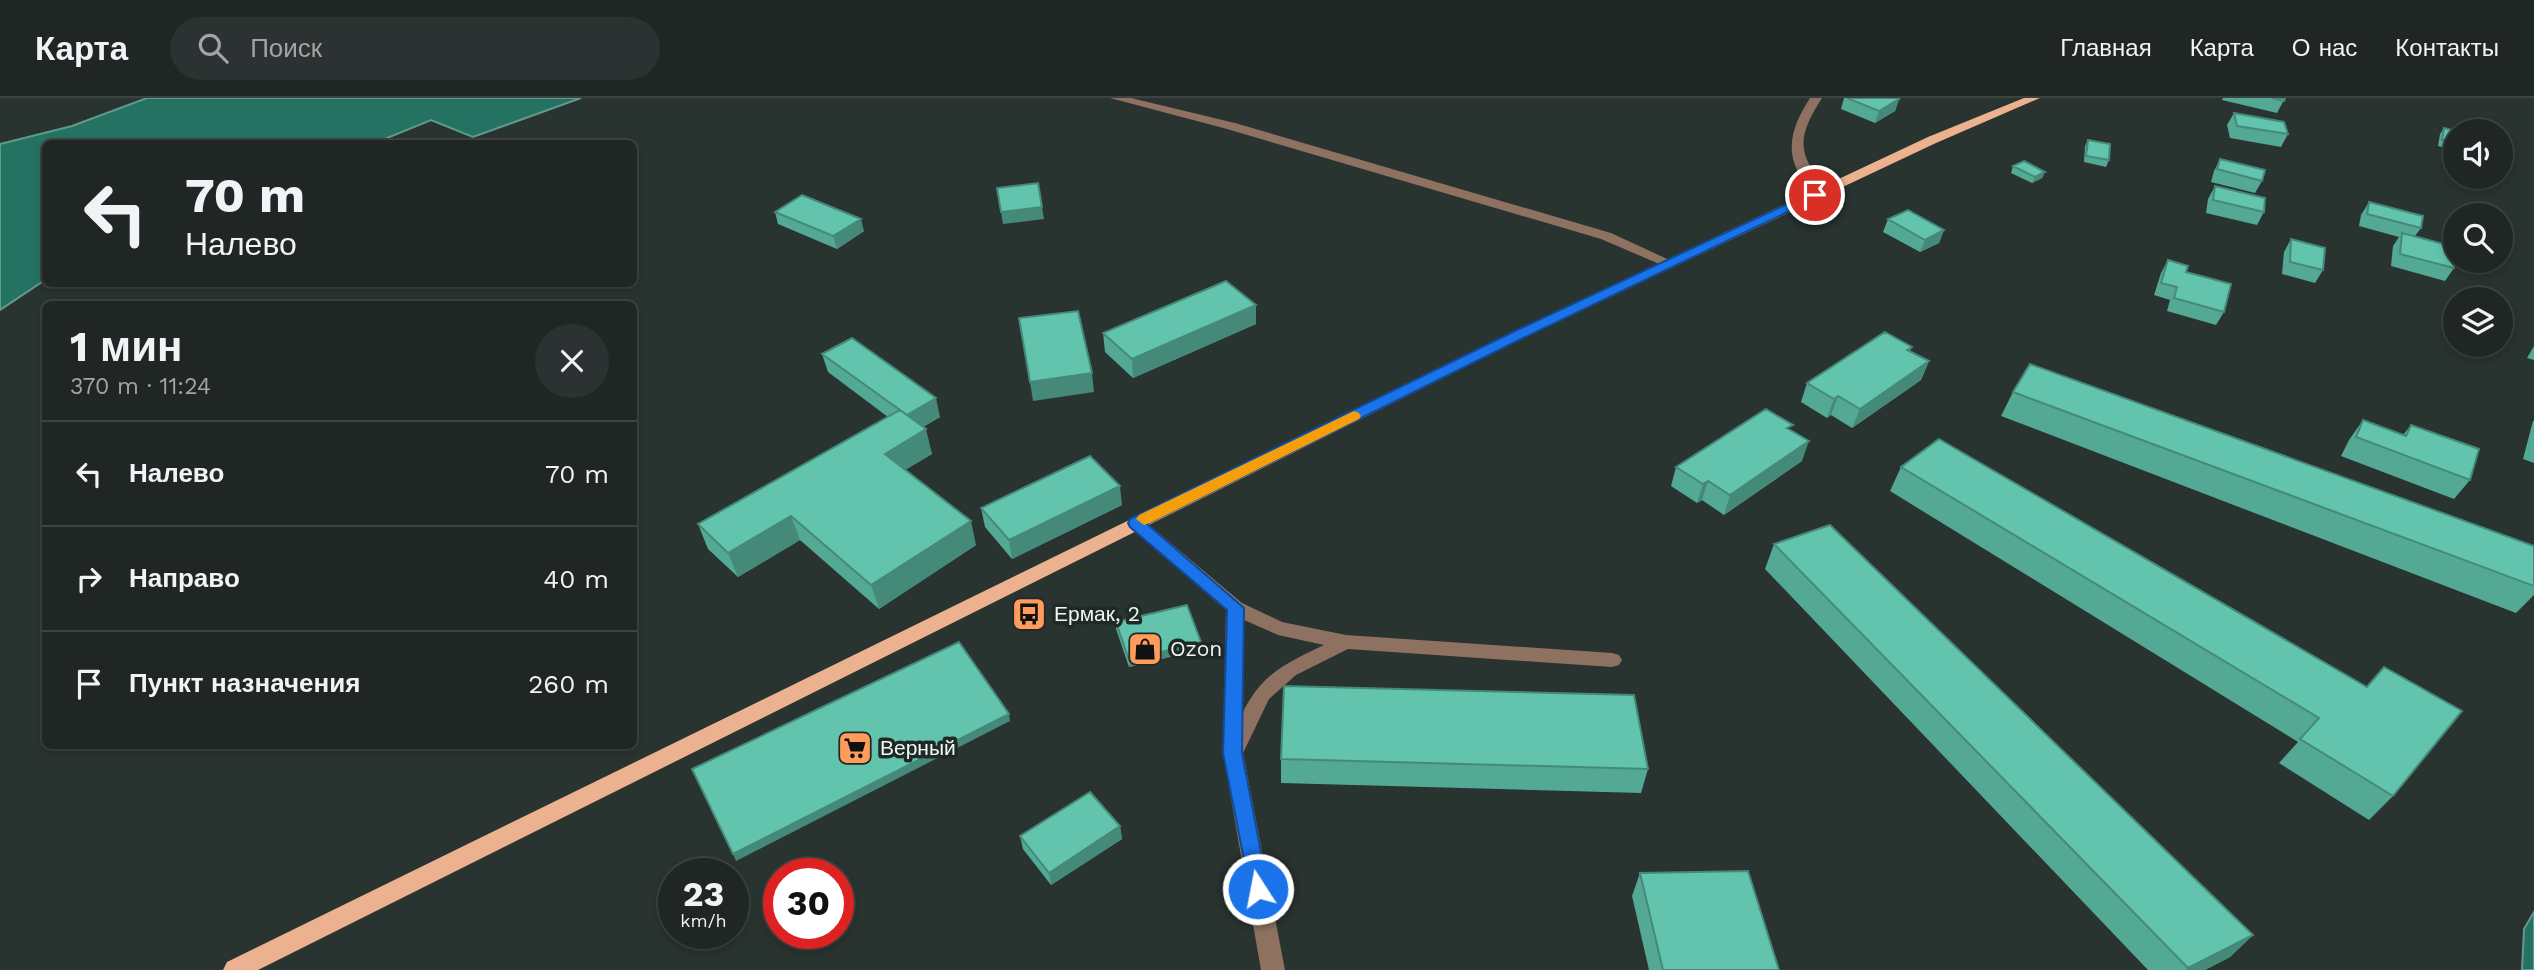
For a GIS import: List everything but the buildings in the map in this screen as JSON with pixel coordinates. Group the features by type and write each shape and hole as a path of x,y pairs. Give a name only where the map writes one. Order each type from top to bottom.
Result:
{"main road":[{"path":"235,970 1518,335 1932,140 2034,98"}],"street":[{"path":"1116,98 1231,126 1606,236 1669,263"},
{"path":"1816,98 1805,114 1795,143 1808,180 1821,192"},
{"path":"1136,523 1235,608 1278,628 1346,642 1612,660"},
{"path":"1235,608 1233,753 1273,970"},
{"path":"1233,753 1262,694 1289,670 1346,642"}],"shaded area":[{"path":"147,98 581,98 473,137 431,120 382,140 42,140 42,282 0,310 0,144 72,126"},
{"path":"2534,912 2534,970 2522,970 2524,929"}],"slow traffic":[{"path":"1144,519 1354,416"}],"place":[{"name":"Ермак, 2","path":"1029,614"},
{"name":"Ozon","path":"1145,649"},
{"name":"Верный","path":"855,748"}],"route":[{"path":"1258,889 1233,753 1235,608 1136,523 1518,335 1815,195"}]}
